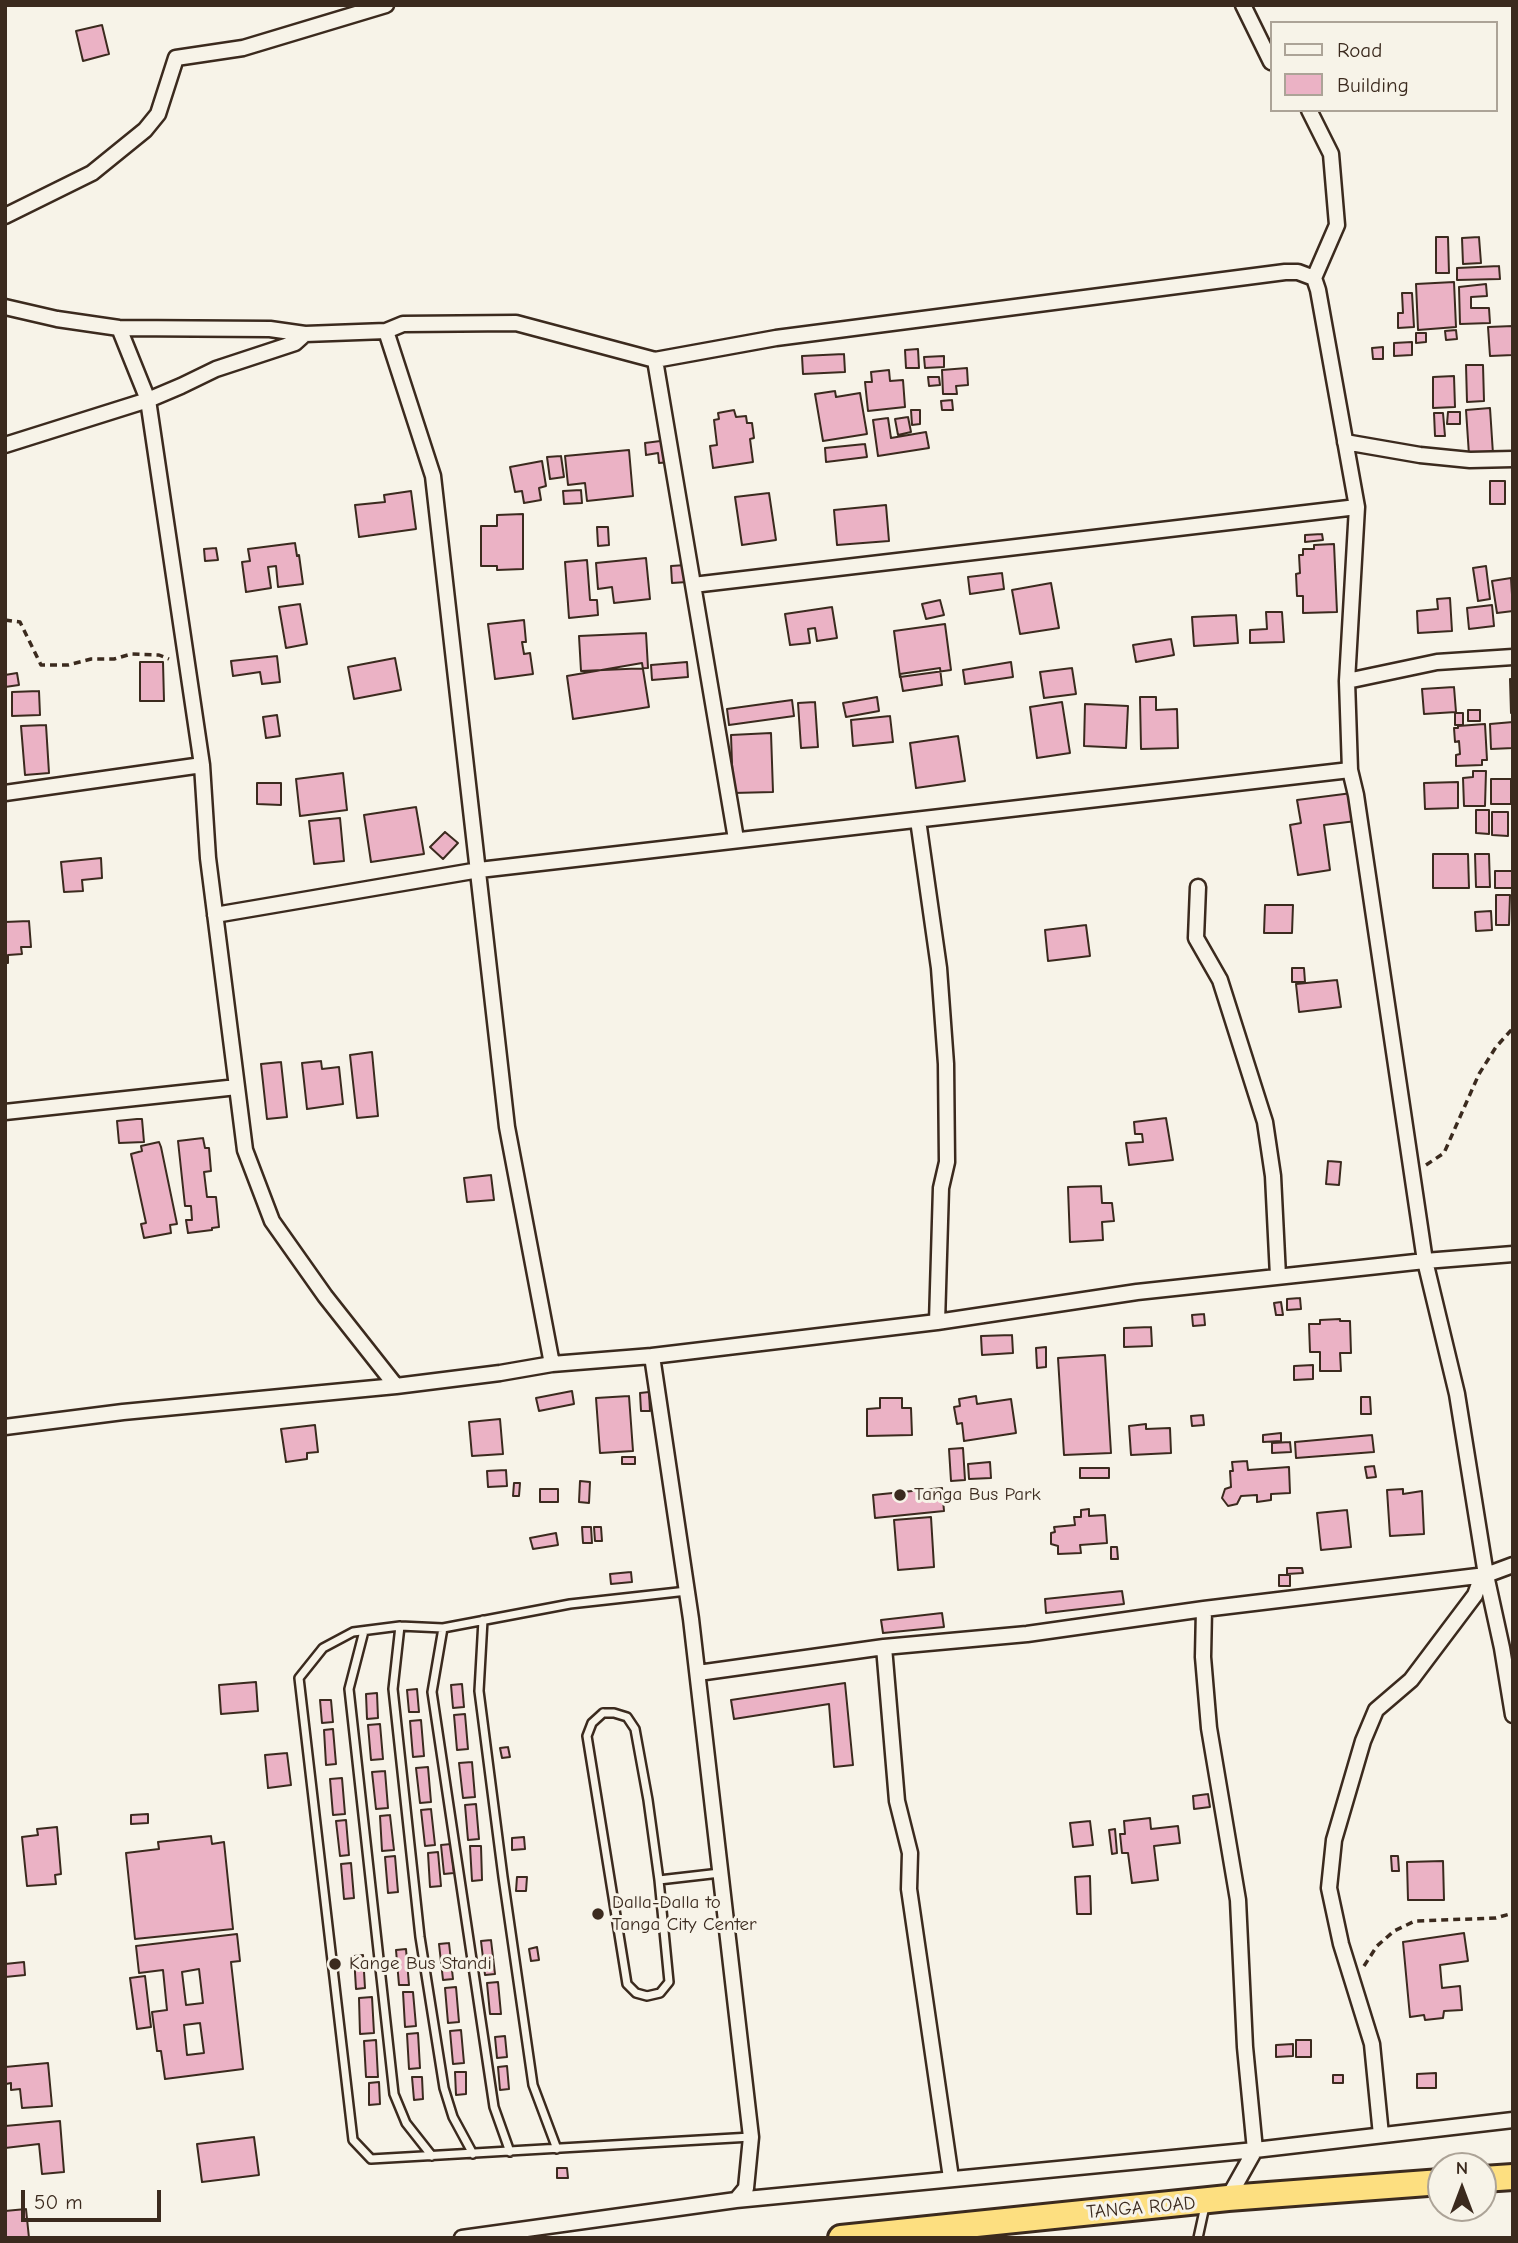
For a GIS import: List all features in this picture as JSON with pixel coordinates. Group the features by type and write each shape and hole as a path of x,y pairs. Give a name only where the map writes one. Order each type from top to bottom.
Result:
{"highway":[{"name":"TANGA ROAD","path":"841,2238 1217,2200 1427,2183"}],"street":[{"path":"5,216 92,173 145,130 158,114 176,58 243,48 386,5"},
{"path":"1243,5 1270,60"},
{"path":"1310,112 1331,154 1337,225 1314,278 1357,507 1347,681 1350,770 1358,808 1425,1261 1457,1394 1484,1576 1502,1648 1513,1715"},
{"path":"5,307 57,319 119,328 270,329 305,334 386,331 402,324 516,323 655,360 776,338 1286,272 1298,272 1314,278"},
{"path":"119,328 148,400 202,765 208,858 245,1150 272,1221 325,1296 396,1386"},
{"path":"386,331 433,476 507,1127 552,1364"},
{"path":"5,445 148,400 216,369 295,343 305,334"},
{"path":"655,360 736,839"},
{"path":"1345,442 1420,455 1470,460 1513,458"},
{"path":"693,585 1357,507"},
{"path":"1347,681 1437,662 1513,657"},
{"path":"5,793 202,765"},
{"path":"215,915 479,870 1350,770"},
{"path":"918,820 939,968 946,1064 947,1162 941,1188 937,1322"},
{"path":"1198,887 1196,937 1220,980 1265,1122 1273,1176 1278,1276"},
{"path":"5,1112 237,1087"},
{"path":"5,1427 123,1412 396,1386 552,1364 652,1356 937,1322 1137,1292 1513,1254"},
{"path":"652,1356 698,1673 751,2137 746,2188 736,2200"},
{"path":"698,1673 884,1647 1027,1634 1204,1609 1484,1576 1513,1564"},
{"path":"1381,2135 1373,2044 1341,1944 1329,1888 1334,1840 1363,1741 1376,1710 1410,1680 1475,1595 1484,1576"},
{"path":"1204,1609 1202,1657 1209,1728 1238,1900 1245,2047 1255,2150 1217,2200"},
{"path":"884,1647 897,1801 910,1853 909,1889 950,2178"},
{"path":"462,2238 736,2200 1255,2150 1513,2120"}],"lane":[{"path":"687,1591 570,1604 443,1628 400,1626 353,1632 323,1648 299,1678 353,2140 371,2159 751,2137"},
{"path":"483,1620 479,1692 506,1905 533,2085 557,2149"},
{"path":"400,1626 393,1689 420,1937 444,2088 453,2117 473,2154"},
{"path":"443,1628 432,1692 494,2107 510,2152"},
{"path":"364,1631 349,1689 394,2094 406,2123 432,2156"},
{"path":"603,1713 627,1717 635,1730 659,1880 669,1982 660,1993 647,1996 636,1993 627,1984 587,1736 592,1723 603,1713"},
{"path":"659,1880 720,1873"},
{"path":"1198,2238 1217,2200"}],"path":[{"path":"5,620 20,622 41,665 68,665 131,654 159,655 189,668"},
{"path":"1412,1174 1444,1153 1479,1074 1496,1047 1513,1028"},
{"path":"1353,1982 1377,1946 1394,1931 1415,1921 1496,1918 1513,1913"}],"building":[{"path":"102,25 109,54 83,61 76,31"},
{"path":"1436,237 1448,237 1449,273 1436,273"},
{"path":"1479,237 1481,263 1463,264 1462,238"},
{"path":"1499,266 1500,279 1457,280 1457,268"},
{"path":"1454,282 1456,327 1418,330 1416,284"},
{"path":"1486,284 1487,296 1471,297 1471,308 1489,308 1490,323 1460,324 1459,287"},
{"path":"1402,293 1412,293 1414,327 1398,328 1398,313 1403,313"},
{"path":"1513,326 1513,355 1490,356 1488,327"},
{"path":"1456,330 1457,339 1446,340 1445,331"},
{"path":"1416,333 1426,333 1426,342 1416,343"},
{"path":"1412,342 1412,355 1394,356 1394,343"},
{"path":"1383,347 1383,359 1373,359 1372,348"},
{"path":"918,349 919,368 906,368 905,350"},
{"path":"844,354 845,372 803,374 802,356"},
{"path":"944,356 944,367 925,368 924,357"},
{"path":"1466,365 1483,365 1484,401 1467,402"},
{"path":"967,368 968,385 956,386 957,394 943,394 942,370"},
{"path":"889,370 890,381 903,380 905,407 868,411 865,382 872,382 871,372"},
{"path":"1454,376 1455,407 1433,408 1433,377"},
{"path":"928,377 939,377 940,385 929,386"},
{"path":"835,391 836,397 860,393 867,434 823,441 815,394"},
{"path":"952,400 953,410 942,410 941,401"},
{"path":"1490,408 1493,454 1469,455 1466,410"},
{"path":"734,410 736,417 746,416 747,423 752,423 754,438 750,439 753,462 713,468 710,446 717,445 714,420 719,419 718,413"},
{"path":"911,410 920,410 920,424 912,425"},
{"path":"1448,412 1460,412 1460,424 1447,424"},
{"path":"1434,413 1443,413 1445,436 1435,436"},
{"path":"908,417 911,432 898,435 895,419"},
{"path":"888,418 891,438 926,432 929,448 878,456 873,420"},
{"path":"668,440 671,462 659,463 658,453 646,455 645,443"},
{"path":"865,444 867,457 826,462 825,448"},
{"path":"629,450 633,496 587,501 585,483 568,485 565,456"},
{"path":"561,456 564,477 550,479 547,457"},
{"path":"542,461 546,486 539,488 541,500 524,503 522,491 515,492 510,467"},
{"path":"1490,481 1505,481 1505,504 1490,504"},
{"path":"581,490 582,503 564,504 563,491"},
{"path":"411,491 416,529 359,537 355,505 385,502 384,495"},
{"path":"769,493 776,540 742,545 735,497"},
{"path":"886,505 889,541 837,545 834,510"},
{"path":"523,514 523,569 497,570 497,566 481,566 481,526 497,526 497,515"},
{"path":"597,527 608,527 609,545 598,546"},
{"path":"1322,534 1323,540 1305,542 1305,535"},
{"path":"295,543 303,584 278,587 276,566 268,567 271,588 246,592 242,562 250,561 248,549"},
{"path":"1334,544 1337,612 1303,613 1303,596 1297,596 1299,555 1303,555 1303,549 1314,549 1314,545"},
{"path":"216,548 218,560 205,561 204,549"},
{"path":"646,558 650,599 614,603 612,587 598,589 596,563"},
{"path":"587,560 590,600 597,600 598,615 569,618 565,562"},
{"path":"686,565 687,582 672,583 671,566"},
{"path":"1486,566 1490,599 1478,601 1473,568"},
{"path":"1002,573 1004,589 970,594 968,577"},
{"path":"1511,578 1513,611 1497,613 1492,581"},
{"path":"1051,583 1059,628 1020,634 1012,590"},
{"path":"1450,598 1452,631 1418,633 1417,611 1438,609 1437,599"},
{"path":"940,600 944,615 926,619 922,604"},
{"path":"300,604 307,644 286,648 279,607"},
{"path":"1492,605 1494,626 1469,629 1467,608"},
{"path":"832,607 837,638 817,641 815,628 808,629 810,643 790,645 785,614"},
{"path":"1266,612 1282,612 1284,642 1250,643 1250,630 1267,629"},
{"path":"1236,615 1238,643 1194,646 1192,617"},
{"path":"524,620 524,654 530,653 533,674 495,679 488,624"},
{"path":"945,624 951,670 900,677 894,631"},
{"path":"646,633 648,668 581,671 579,636"},
{"path":"1171,639 1174,655 1136,662 1133,645"},
{"path":"277,656 280,682 262,684 260,672 233,676 231,661"},
{"path":"395,658 401,690 354,699 348,667"},
{"path":"140,662 163,662 164,701 140,701"},
{"path":"687,662 688,677 652,680 651,665"},
{"path":"1011,662 1013,677 965,684 963,670"},
{"path":"642,663 649,707 573,719 567,676"},
{"path":"940,668 942,685 903,691 900,674"},
{"path":"1072,668 1076,694 1044,698 1040,672"},
{"path":"17,673 19,685 5,687 5,675"},
{"path":"1510,679 1513,679 1513,713 1511,713"},
{"path":"1454,687 1456,712 1424,714 1422,689"},
{"path":"39,691 40,715 12,716 12,692"},
{"path":"877,697 879,711 846,717 843,703"},
{"path":"1140,697 1156,697 1156,710 1177,709 1178,748 1141,749"},
{"path":"792,700 794,716 729,725 727,709"},
{"path":"815,702 818,747 801,748 798,703"},
{"path":"1062,702 1070,753 1037,758 1030,707"},
{"path":"1085,704 1128,706 1126,748 1084,746"},
{"path":"1468,710 1480,710 1480,721 1468,721"},
{"path":"1455,713 1463,713 1463,725 1455,725"},
{"path":"277,715 280,736 266,738 263,717"},
{"path":"890,716 893,742 853,746 851,720"},
{"path":"1513,722 1513,748 1491,749 1490,724"},
{"path":"1485,724 1487,760 1482,760 1482,765 1456,766 1456,755 1460,754 1459,741 1455,742 1454,728"},
{"path":"46,725 49,773 25,775 21,726"},
{"path":"771,733 773,792 733,793 731,735"},
{"path":"958,736 965,781 916,788 910,743"},
{"path":"1473,771 1486,771 1485,806 1464,806 1463,778 1473,777"},
{"path":"343,773 347,810 300,816 296,779"},
{"path":"1491,779 1511,779 1511,804 1491,804"},
{"path":"1458,782 1458,808 1425,809 1424,783"},
{"path":"257,783 281,783 281,805 257,804"},
{"path":"1352,793 1356,821 1324,825 1330,870 1298,875 1290,825 1301,823 1297,800"},
{"path":"416,807 424,854 371,862 364,815"},
{"path":"1476,810 1489,810 1489,834 1476,833"},
{"path":"1492,812 1508,812 1508,836 1492,835"},
{"path":"340,818 344,861 314,864 309,821"},
{"path":"445,832 458,843 443,859 430,847"},
{"path":"1433,854 1468,854 1469,888 1433,888"},
{"path":"1475,854 1489,854 1490,887 1476,887"},
{"path":"101,858 102,878 82,880 83,891 64,892 61,862"},
{"path":"1495,871 1513,871 1513,888 1495,888"},
{"path":"1496,895 1510,895 1509,925 1496,925"},
{"path":"1265,905 1293,905 1292,933 1264,933"},
{"path":"1491,911 1492,930 1476,931 1475,912"},
{"path":"29,921 31,947 21,947 22,954 8,955 8,963 5,963 5,922"},
{"path":"1086,925 1090,956 1048,961 1045,930"},
{"path":"1292,968 1304,968 1305,982 1292,982"},
{"path":"1337,980 1341,1007 1299,1012 1296,984"},
{"path":"372,1052 378,1116 357,1118 350,1055"},
{"path":"321,1061 322,1069 339,1067 343,1104 307,1109 302,1063"},
{"path":"281,1062 287,1117 267,1119 261,1064"},
{"path":"1166,1118 1173,1160 1129,1165 1126,1143 1143,1142 1142,1134 1135,1134 1134,1122"},
{"path":"142,1119 144,1142 119,1143 117,1121"},
{"path":"203,1138 205,1148 209,1148 211,1171 204,1172 207,1197 216,1197 219,1227 188,1233 186,1220 192,1220 191,1206 185,1206 178,1141"},
{"path":"159,1142 177,1224 170,1225 171,1233 144,1238 141,1224 146,1223 131,1154 142,1151 141,1146"},
{"path":"1328,1161 1341,1162 1339,1185 1326,1184"},
{"path":"491,1175 494,1200 467,1202 464,1178"},
{"path":"1101,1186 1102,1203 1112,1203 1114,1221 1102,1222 1103,1240 1070,1242 1068,1187"},
{"path":"1300,1298 1301,1309 1287,1310 1287,1299"},
{"path":"1281,1302 1283,1315 1276,1315 1274,1303"},
{"path":"1204,1314 1205,1325 1193,1326 1192,1315"},
{"path":"1320,1320 1350,1321 1351,1353 1340,1353 1341,1371 1320,1371 1320,1352 1310,1352 1309,1324 1320,1324"},
{"path":"1151,1327 1152,1346 1124,1347 1124,1328"},
{"path":"1012,1335 1013,1353 982,1355 981,1336"},
{"path":"1046,1347 1046,1367 1037,1368 1036,1348"},
{"path":"1105,1355 1111,1453 1064,1455 1058,1358"},
{"path":"1313,1365 1313,1379 1294,1380 1294,1366"},
{"path":"572,1391 574,1404 539,1411 536,1398"},
{"path":"649,1392 650,1411 641,1411 640,1393"},
{"path":"629,1396 633,1451 600,1453 596,1398"},
{"path":"976,1396 977,1404 1011,1399 1016,1433 964,1441 962,1423 957,1424 954,1407 960,1406 959,1399"},
{"path":"1361,1397 1370,1397 1371,1414 1361,1414"},
{"path":"880,1398 902,1398 902,1408 911,1408 912,1435 867,1436 867,1409 880,1408"},
{"path":"1203,1415 1204,1425 1192,1426 1191,1416"},
{"path":"500,1419 503,1454 472,1456 469,1422"},
{"path":"1146,1424 1146,1429 1170,1428 1171,1453 1131,1455 1129,1426"},
{"path":"315,1425 318,1452 307,1453 307,1459 286,1462 281,1429"},
{"path":"1281,1433 1281,1441 1263,1442 1263,1435"},
{"path":"1372,1435 1374,1452 1296,1458 1295,1442"},
{"path":"1290,1442 1291,1452 1272,1453 1272,1443"},
{"path":"963,1448 965,1480 951,1481 949,1449"},
{"path":"622,1457 635,1457 635,1464 622,1464"},
{"path":"1247,1461 1248,1470 1289,1467 1290,1493 1271,1494 1271,1500 1257,1502 1257,1495 1241,1496 1237,1504 1228,1506 1222,1498 1225,1489 1231,1487 1232,1462"},
{"path":"990,1462 991,1478 969,1479 968,1464"},
{"path":"1374,1466 1376,1477 1367,1478 1365,1467"},
{"path":"1080,1468 1109,1468 1109,1478 1080,1478"},
{"path":"506,1470 507,1486 488,1487 487,1471"},
{"path":"580,1481 590,1482 589,1503 579,1502"},
{"path":"514,1483 520,1483 519,1496 513,1496"},
{"path":"942,1488 944,1511 875,1518 873,1495"},
{"path":"540,1489 558,1489 558,1502 540,1502"},
{"path":"1403,1489 1403,1494 1422,1491 1424,1534 1390,1536 1387,1490"},
{"path":"1089,1509 1089,1516 1105,1515 1107,1543 1080,1545 1081,1553 1058,1554 1058,1546 1051,1544 1054,1527 1075,1525 1074,1517 1081,1517 1081,1510"},
{"path":"1347,1510 1351,1547 1321,1550 1317,1513"},
{"path":"931,1517 934,1567 898,1570 894,1520"},
{"path":"582,1527 591,1527 592,1543 583,1543"},
{"path":"594,1527 601,1527 602,1541 595,1541"},
{"path":"556,1533 558,1545 533,1549 530,1538"},
{"path":"1111,1547 1117,1547 1118,1559 1111,1559"},
{"path":"1287,1568 1302,1568 1303,1573 1287,1574"},
{"path":"631,1572 632,1582 611,1584 610,1574"},
{"path":"1279,1575 1290,1575 1290,1586 1279,1586"},
{"path":"1122,1591 1124,1604 1046,1613 1045,1599"},
{"path":"942,1613 944,1627 883,1633 881,1620"},
{"path":"256,1682 258,1711 221,1714 219,1685"},
{"path":"845,1683 853,1765 834,1767 829,1704 734,1719 731,1700"},
{"path":"462,1684 464,1707 453,1708 451,1685"},
{"path":"417,1689 419,1712 409,1712 407,1690"},
{"path":"377,1693 378,1718 367,1719 366,1694"},
{"path":"320,1700 331,1700 333,1722 322,1723"},
{"path":"465,1714 468,1749 457,1750 454,1715"},
{"path":"421,1720 424,1756 413,1757 410,1721"},
{"path":"380,1724 383,1759 371,1760 368,1725"},
{"path":"333,1729 336,1764 326,1765 324,1730"},
{"path":"508,1747 510,1757 502,1758 500,1748"},
{"path":"287,1753 291,1785 268,1788 265,1755"},
{"path":"472,1762 475,1797 463,1798 459,1763"},
{"path":"428,1767 431,1802 420,1803 416,1768"},
{"path":"385,1771 388,1808 376,1809 372,1772"},
{"path":"342,1778 345,1814 333,1815 330,1779"},
{"path":"1208,1794 1210,1807 1194,1809 1193,1796"},
{"path":"476,1804 479,1839 468,1840 465,1805"},
{"path":"431,1809 435,1845 425,1846 421,1810"},
{"path":"148,1814 148,1823 131,1824 131,1815"},
{"path":"390,1815 394,1850 382,1851 380,1816"},
{"path":"1150,1818 1151,1829 1178,1826 1180,1843 1154,1846 1158,1880 1132,1883 1128,1853 1122,1853 1120,1834 1125,1834 1124,1821"},
{"path":"346,1820 349,1855 340,1856 336,1821"},
{"path":"1090,1821 1093,1845 1073,1847 1070,1823"},
{"path":"57,1827 61,1874 55,1875 56,1884 27,1886 22,1837 38,1835 37,1829"},
{"path":"1115,1829 1117,1853 1112,1854 1109,1830"},
{"path":"211,1836 212,1844 224,1842 233,1929 135,1939 126,1853 159,1849 158,1842"},
{"path":"524,1837 525,1849 512,1850 512,1838"},
{"path":"451,1844 454,1873 444,1874 441,1845"},
{"path":"470,1846 481,1846 482,1880 472,1881"},
{"path":"438,1852 441,1886 430,1887 428,1853"},
{"path":"395,1856 398,1892 388,1893 385,1857"},
{"path":"1391,1856 1398,1856 1399,1871 1392,1871"},
{"path":"1443,1861 1444,1900 1408,1900 1407,1862"},
{"path":"351,1863 354,1898 344,1899 341,1864"},
{"path":"1090,1876 1091,1914 1077,1914 1075,1877"},
{"path":"517,1877 527,1877 526,1891 516,1891"},
{"path":"1464,1933 1468,1961 1440,1965 1442,1988 1460,1986 1462,2010 1444,2011 1443,2018 1425,2020 1424,2015 1410,2017 1403,1942"},
{"path":"237,1934 240,1961 231,1962 243,2069 165,2079 161,2051 157,2051 152,2012 167,2010 163,1970 139,1973 136,1946","holes":["199,1969 203,2003 186,2005 182,1972","200,2023 204,2053 187,2055 184,2025"]},
{"path":"491,1940 495,1974 485,1975 481,1941"},
{"path":"449,1943 453,1979 443,1980 439,1944"},
{"path":"537,1947 539,1960 531,1961 529,1949"},
{"path":"406,1949 409,1985 399,1985 396,1950"},
{"path":"363,1955 365,1988 356,1989 354,1956"},
{"path":"24,1962 25,1975 5,1977 5,1964"},
{"path":"145,1976 151,2027 137,2029 130,1978"},
{"path":"498,1982 501,2014 490,2014 487,1983"},
{"path":"456,1987 459,2022 448,2023 445,1988"},
{"path":"403,1992 413,1992 416,2026 405,2027"},
{"path":"372,1997 374,2033 360,2034 359,1998"},
{"path":"461,2030 464,2063 453,2064 450,2031"},
{"path":"418,2033 420,2068 409,2069 407,2034"},
{"path":"505,2036 507,2057 497,2058 495,2037"},
{"path":"376,2040 378,2077 366,2077 364,2041"},
{"path":"1296,2040 1311,2040 1311,2057 1296,2057"},
{"path":"1293,2044 1293,2056 1276,2057 1276,2045"},
{"path":"48,2063 52,2106 22,2108 20,2089 11,2090 11,2083 6,2084 5,2067"},
{"path":"507,2066 509,2089 500,2090 498,2067"},
{"path":"455,2072 466,2072 466,2094 456,2095"},
{"path":"1436,2073 1436,2088 1417,2088 1417,2074"},
{"path":"1333,2075 1343,2075 1343,2083 1333,2083"},
{"path":"412,2077 422,2077 423,2099 414,2100"},
{"path":"379,2082 380,2104 369,2105 369,2083"},
{"path":"60,2121 64,2172 42,2174 39,2144 5,2148 5,2126"},
{"path":"254,2137 259,2175 202,2182 197,2144"},
{"path":"557,2168 567,2168 568,2178 557,2178"},
{"path":"26,2209 29,2238 5,2238 5,2211"}],"place":[{"name":"Tanga Bus Park","path":"900,1495"},
{"name":"Dalla-Dalla to Tanga City Center","path":"598,1914"},
{"name":"Kange Bus Standi","path":"335,1964"}]}
